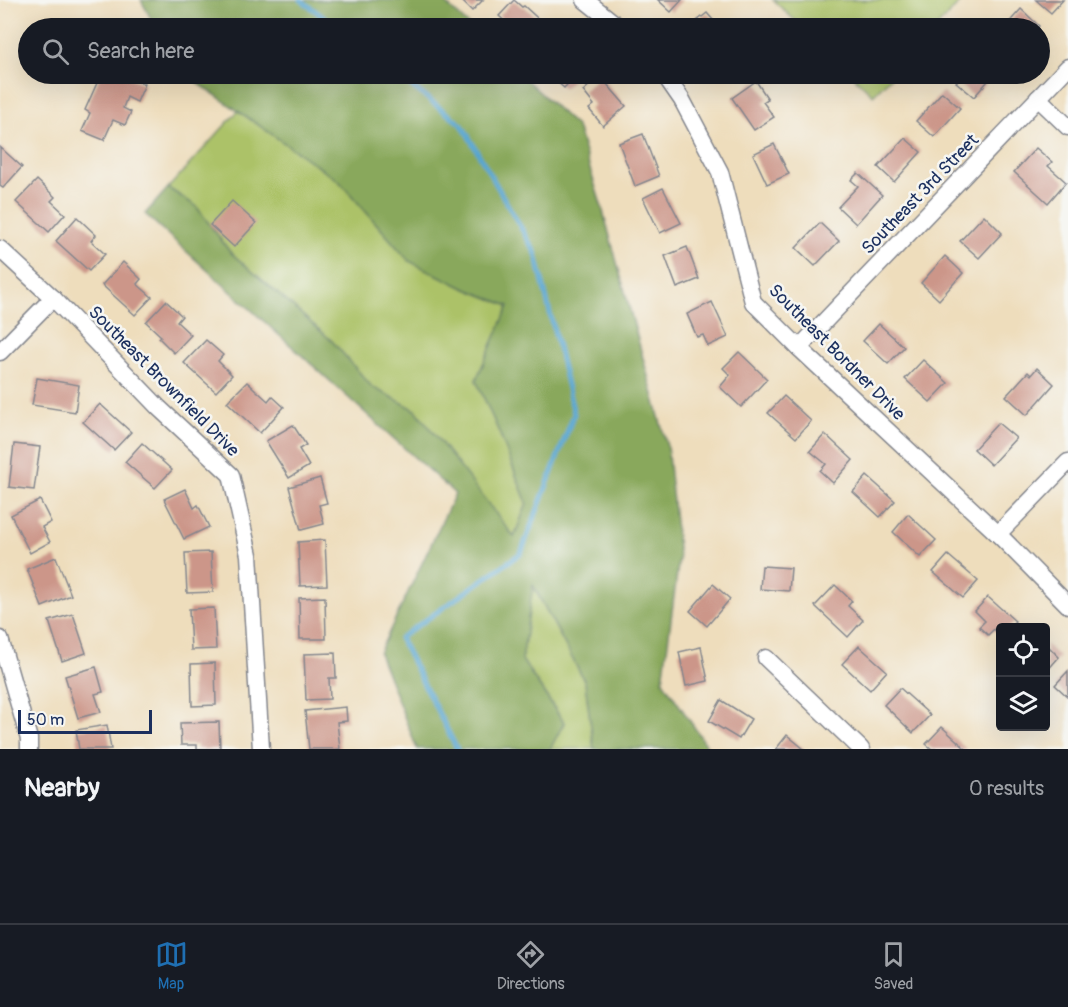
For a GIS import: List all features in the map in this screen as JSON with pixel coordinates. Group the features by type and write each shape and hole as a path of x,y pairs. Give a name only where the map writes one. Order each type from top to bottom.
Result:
{"street":[{"path":"585,0 608,18"},
{"name":"Southeast 3rd Street","path":"799,348 1068,67"},
{"name":"Southeast Bordner Drive","path":"671,84 682,100 720,172 753,302 998,534 1068,604"},
{"path":"1038,98 1068,127"},
{"name":"Southeast Brownfield Drive","path":"0,249 53,298 159,408 231,475 249,555 261,749"},
{"path":"0,352 53,298"},
{"path":"998,534 1068,462"},
{"path":"0,639 29,739 29,749"},
{"path":"766,658 861,749"}],"green space":[{"path":"141,0 442,0 461,18 151,18"},
{"path":"773,0 962,0 945,18 792,18"},
{"path":"199,84 531,84 577,127 603,211 667,446 679,558 663,681 709,749 594,749 585,682 533,585 522,660 564,723 550,749 417,749 379,653 455,494 145,214 168,188 196,206 230,252 332,341 372,387 416,410 514,537 527,503 476,380 509,306 464,288 409,261 339,181"},
{"path":"861,84 884,84 873,95"},
{"path":"238,111 339,181 409,261 464,288 509,306 476,380 527,503 514,538 416,410 372,387 332,341 230,252 196,206 168,188"},
{"path":"532,584 585,682 594,749 550,749 564,722 522,660"}],"building":[{"path":"461,0 483,0 472,11"},
{"path":"514,0 537,18 501,18 499,16"},
{"path":"658,0 682,0 671,12"},
{"path":"1036,0 1063,0 1051,13"},
{"path":"1021,9 1031,18 1013,18"},
{"path":"707,13 711,18 701,18"},
{"path":"97,84 145,84 137,102 127,97 123,108 131,112 125,125 113,120 104,140 82,131 90,113 85,110"},
{"path":"591,84 607,84 626,106 603,126 589,109 594,105 583,91"},
{"path":"752,84 758,84 768,99 763,102 774,117 754,130 732,98"},
{"path":"958,84 985,84 974,97"},
{"path":"942,92 960,108 934,137 916,121"},
{"path":"643,134 659,176 635,186 619,143"},
{"path":"905,138 921,152 894,182 878,167"},
{"path":"774,144 789,174 767,184 753,154"},
{"path":"0,147 22,167 3,188 0,186"},
{"path":"1036,148 1052,162 1048,166 1066,182 1048,203 1014,172"},
{"path":"858,173 882,195 856,224 838,207 858,186 851,180"},
{"path":"37,180 55,197 51,201 65,214 49,232 16,202"},
{"path":"663,188 681,223 660,233 643,198"},
{"path":"232,201 256,223 234,247 210,225"},
{"path":"984,215 1002,233 979,258 960,241"},
{"path":"77,217 96,235 91,241 105,254 89,271 56,241"},
{"path":"820,223 839,241 815,266 796,248"},
{"path":"687,247 699,279 677,288 665,256"},
{"path":"945,256 963,273 939,300 921,283"},
{"path":"123,262 141,279 137,284 152,297 135,315 102,285"},
{"path":"166,301 182,316 177,322 191,335 174,353 146,322"},
{"path":"712,302 728,337 708,346 703,335 697,337 687,314"},
{"path":"879,324 904,347 888,364 863,341"},
{"path":"206,340 223,355 218,361 232,375 216,392 184,363"},
{"path":"739,352 767,379 741,407 720,387 730,375 723,368"},
{"path":"923,360 948,383 930,402 905,379"},
{"path":"1037,368 1054,384 1027,415 1006,396 1028,372 1031,375"},
{"path":"37,378 79,385 75,412 32,405"},
{"path":"247,382 268,401 272,396 284,407 260,433 227,402"},
{"path":"784,396 811,421 796,438 768,413"},
{"path":"100,404 131,432 114,450 83,422"},
{"path":"998,423 1016,438 991,465 974,449"},
{"path":"293,425 306,445 299,449 309,466 289,478 266,441"},
{"path":"825,434 853,460 833,483 820,471 826,464 810,451"},
{"path":"142,443 172,470 155,488 125,462"},
{"path":"14,444 40,447 34,490 9,487"},
{"path":"867,476 895,501 880,517 853,492"},
{"path":"320,478 327,503 319,505 324,524 301,530 289,487"},
{"path":"185,489 194,508 198,505 209,527 184,539 164,499"},
{"path":"40,500 51,522 42,527 50,542 30,553 11,515"},
{"path":"908,514 936,540 920,557 893,532"},
{"path":"325,540 327,585 300,586 298,542"},
{"path":"211,552 213,592 187,593 185,553"},
{"path":"948,555 978,581 963,598 933,572"},
{"path":"56,557 71,595 42,607 27,569"},
{"path":"762,566 791,568 789,591 760,589"},
{"path":"713,584 730,599 707,626 690,611"},
{"path":"835,585 852,601 848,606 863,620 848,637 815,606"},
{"path":"325,597 326,639 300,639 299,598"},
{"path":"988,597 1015,621 1013,623 996,623 996,631 994,629 988,635 979,627 985,621 975,611"},
{"path":"214,608 216,649 191,650 189,609"},
{"path":"73,614 86,653 62,661 49,621"},
{"path":"859,646 887,671 870,690 842,664"},
{"path":"701,647 708,681 686,686 679,652"},
{"path":"1050,648 1059,657 1050,667"},
{"path":"335,653 336,678 329,678 330,699 306,700 304,654"},
{"path":"215,663 216,705 192,706 191,664"},
{"path":"96,667 103,692 95,694 101,712 78,718 65,676"},
{"path":"1068,671 1068,697 1055,685"},
{"path":"900,688 930,715 913,733 884,705"},
{"path":"721,700 751,719 739,739 709,721"},
{"path":"346,707 347,721 337,722 340,749 309,749 305,711"},
{"path":"219,722 220,749 197,749 197,745 181,745 180,723"},
{"path":"107,725 111,749 79,749 76,730"},
{"path":"942,727 966,749 932,749 926,744"},
{"path":"787,735 804,749 776,749"}],"waterway":[{"path":"301,0 325,18"},
{"path":"409,84 462,125 536,254 574,414 521,553 400,638 457,749"}]}
